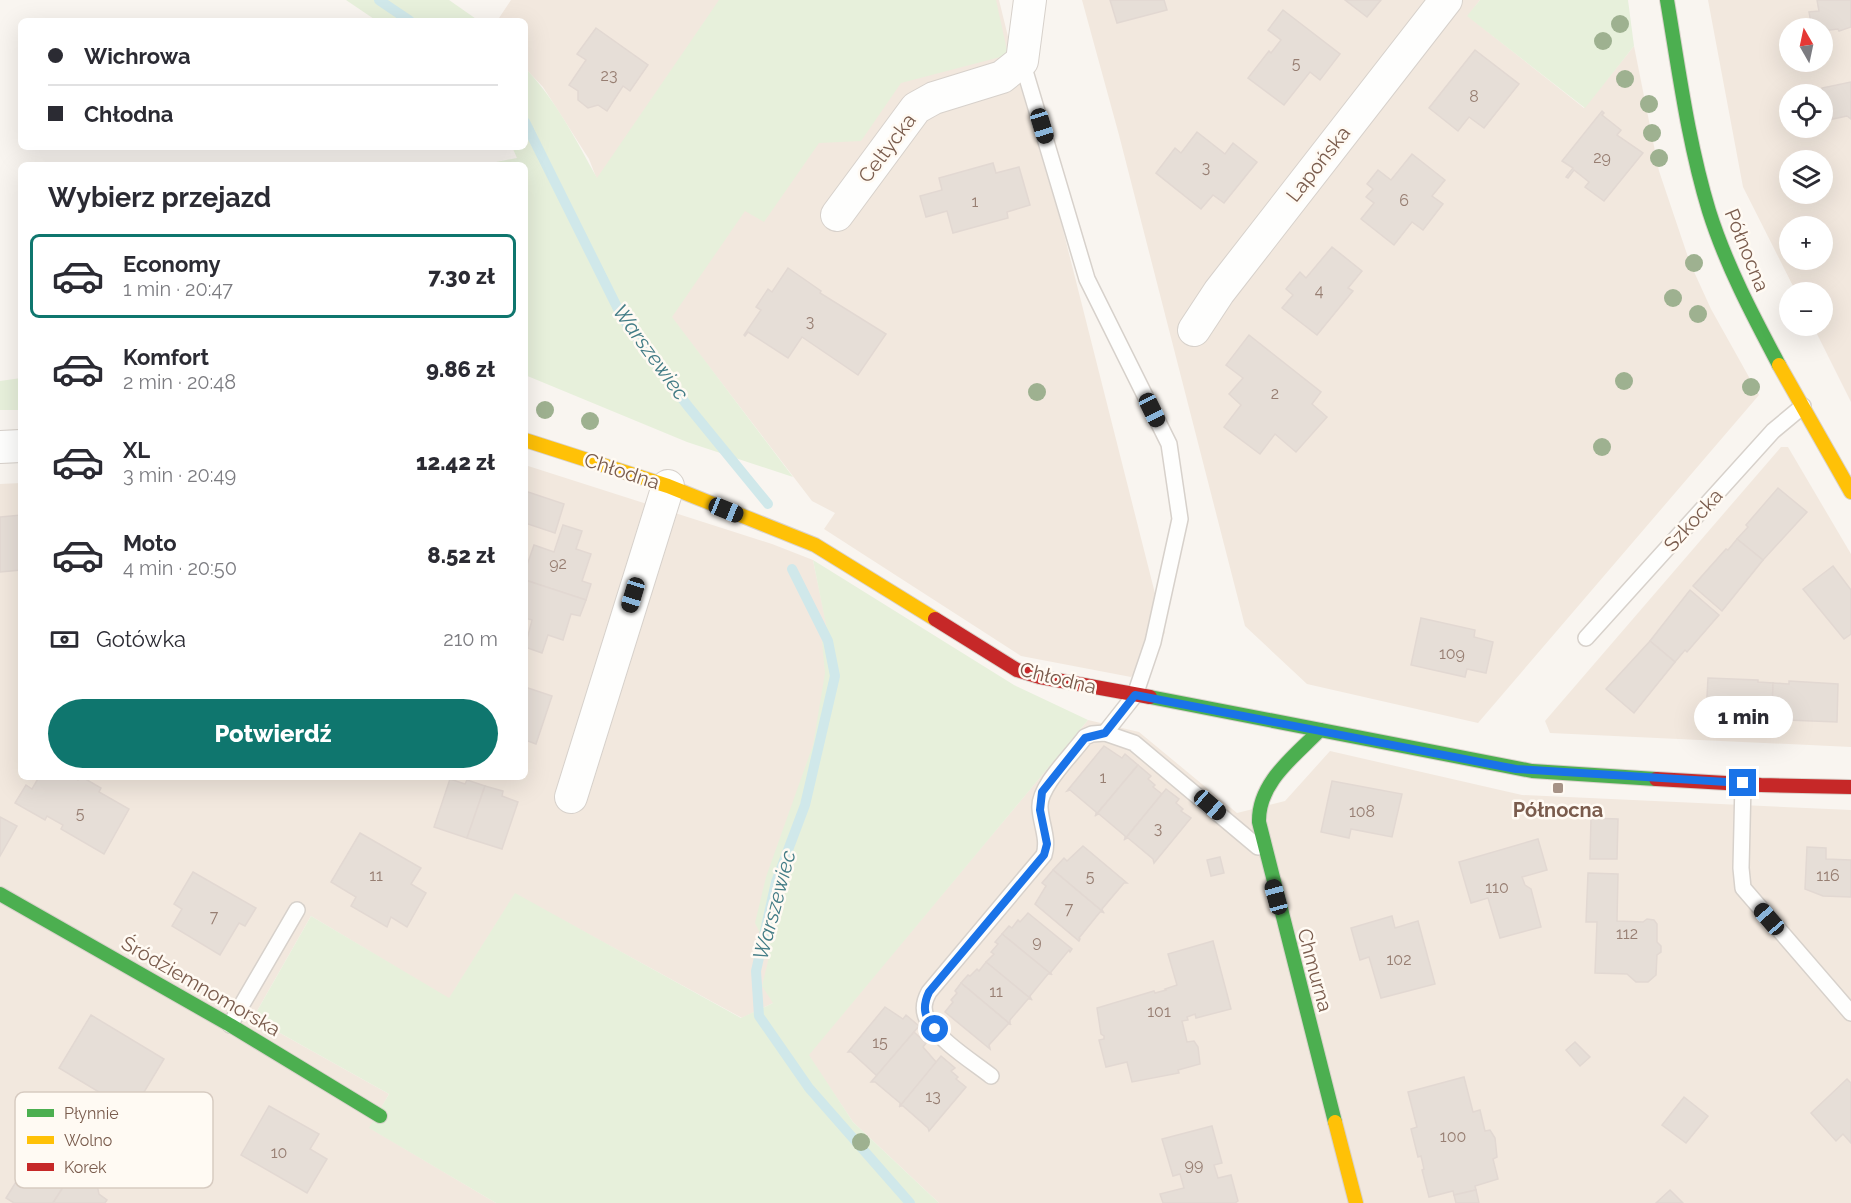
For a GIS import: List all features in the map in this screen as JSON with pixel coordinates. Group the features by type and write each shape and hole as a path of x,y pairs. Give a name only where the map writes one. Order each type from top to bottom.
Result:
{"street":[{"path":"1022,61 1030,0"},
{"name":"Lapońska","path":"1194,330 1227,282 1446,0"},
{"name":"Północna","path":"1667,0 1695,162 1719,238 1743,295 1851,492"},
{"name":"Celtycka","path":"837,215 916,108 934,98 1002,77 1022,61"},
{"name":"Chłodna","path":"528,441 668,486 814,545 1017,670 1040,677 1532,771 1851,787"},
{"path":"0,447 18,446"},
{"path":"571,797 668,486"},
{"name":"Chmurna","path":"1320,730 1275,777 1263,793 1258,812 1264,852 1356,1203"},
{"name":"Śródziemnomorska","path":"0,894 230,1025 380,1116"}],"lane":[{"path":"1022,61 1088,279 1168,444 1180,519 1153,642 1135,695 1105,733"},
{"name":"Szkocka","path":"1586,638 1773,431 1803,406"},
{"path":"991,1076 931,1025 925,1011 925,1000 929,992 1044,855 1047,844 1040,810 1042,792 1085,738 1105,733 1134,743 1264,852"},
{"path":"1743,783 1741,868 1743,888 1851,1013"},
{"path":"230,1025 297,910"}],"shaded area":[{"path":"511,0 999,0 1020,85 1061,222 1165,633 1131,677 1021,656 824,529 835,513 812,501 671,317 624,249 589,159 543,87 528,71 528,18 499,18"},
{"path":"1082,0 1480,0 1468,16 1584,108 1634,46 1659,171 1690,263 1711,309 1759,395 1478,723 1307,684 1245,626"},
{"path":"1708,0 1851,0 1851,402 1818,336 1833,336 1833,282 1791,282 1785,270 1833,270 1833,216 1779,216 1779,258 1743,187"},
{"path":"1781,447 1788,447 1851,554 1851,747 1550,733 1545,721"},
{"path":"528,466 772,544 813,560 838,680 773,1003 742,1018 515,894 449,999 311,916 253,1018 389,1094 370,1128 496,1203 0,1203 0,484 18,483 18,780 528,780"},
{"path":"1088,720 1139,732 1237,813 1285,801 1330,751 1522,795 1851,810 1851,1203 939,1203 853,1122 808,1055"}],"green space":[{"path":"346,0 449,0 475,18 373,18"},
{"path":"719,0 996,0 1008,55 901,83 861,141 819,143 764,222 745,211 672,317 793,477 687,442 528,376 528,162 496,162 517,158 513,150 528,150 528,71 556,107 597,178"},
{"path":"1480,0 1628,0 1634,46 1585,108 1467,16"},
{"path":"18,378 18,410 0,410 0,381"},
{"path":"813,560 1014,685 1088,720 809,1055 853,1122 939,1203 496,1203 369,1128 389,1094 253,1018 311,916 449,998 515,893 741,1018 773,1003 762,986 770,953 755,923 766,877 813,745 825,673 822,641 829,640"}],"building":[{"path":"1110,0 1164,0 1167,10 1117,23"},
{"path":"1345,0 1381,0 1367,17"},
{"path":"1817,0 1851,0 1851,27 1839,31 1833,30 1833,18 1810,18 1809,12 1819,11"},
{"path":"1283,10 1340,54 1320,80 1310,72 1284,105 1248,78 1269,51 1271,53 1281,40 1268,30"},
{"path":"596,28 648,65 630,91 623,86 607,111 598,105 588,108 578,100 578,91 569,85 586,60 577,54"},
{"path":"1475,50 1519,84 1484,128 1469,117 1458,131 1429,108"},
{"path":"1851,82 1851,119 1847,116 1833,119 1833,86"},
{"path":"1602,111 1604,113 1602,115 1621,130 1617,135 1643,153 1604,201 1585,187 1589,182 1574,170 1568,178 1566,177 1573,168 1562,161"},
{"path":"1197,132 1225,154 1233,143 1257,162 1224,203 1213,195 1201,209 1156,173 1175,148 1181,153"},
{"path":"1412,154 1445,180 1432,196 1443,204 1423,230 1412,222 1394,245 1361,219 1374,203 1366,197 1373,189 1367,184 1378,170 1391,180"},
{"path":"993,163 996,173 1019,167 1030,205 1007,212 1008,218 953,233 947,211 926,217 920,196 942,190 939,178"},
{"path":"1332,247 1362,271 1348,288 1353,291 1317,335 1282,308 1293,295 1286,289 1300,272 1306,278"},
{"path":"788,268 821,291 820,293 886,334 858,375 802,337 788,358 748,332 744,335 761,310 756,307 768,289 772,292"},
{"path":"1249,335 1321,392 1312,404 1327,417 1296,452 1275,434 1260,454 1224,427 1241,405 1229,394 1243,378 1226,365"},
{"path":"1778,488 1807,512 1763,560 1737,539"},
{"path":"528,492 564,504 555,533 528,524"},
{"path":"18,515 18,570 0,572 0,517"},
{"path":"563,525 582,531 576,549 591,554 582,581 591,584 586,600 528,581 528,562 534,545 554,552"},
{"path":"1737,539 1763,560 1722,611 1693,586"},
{"path":"1833,566 1851,590 1851,634 1844,639 1803,589"},
{"path":"528,581 586,600 580,616 571,614 563,640 548,635 542,653 528,648 532,620 528,619"},
{"path":"1690,590 1719,615 1687,652 1685,650 1675,662 1650,641"},
{"path":"1421,618 1475,630 1474,637 1493,642 1486,673 1467,669 1465,677 1411,665"},
{"path":"1650,641 1675,662 1634,713 1606,689"},
{"path":"1708,678 1758,680 1758,682 1773,683 1772,716 1706,715"},
{"path":"1789,681 1838,684 1837,722 1787,720 1787,717 1772,716 1773,683 1789,684"},
{"path":"528,688 552,696 536,744 528,741"},
{"path":"1104,746 1122,758 1125,754 1138,765 1096,815 1096,812 1070,790 1067,791"},
{"path":"1138,765 1151,776 1148,779 1155,785 1153,787 1162,794 1125,839 1125,836 1099,814 1096,815"},
{"path":"37,780 87,780 101,788 99,792 129,809 104,854 61,829 63,825 47,816 45,820 15,803 26,785 32,789"},
{"path":"450,780 465,784 467,780 485,786 467,838 434,827"},
{"path":"1332,781 1402,794 1392,837 1351,829 1349,838 1321,832"},
{"path":"485,786 503,791 502,796 518,802 502,849 467,838"},
{"path":"1166,789 1179,799 1176,803 1183,809 1181,811 1191,818 1154,863 1153,859 1128,838 1125,839"},
{"path":"0,817 17,826 0,856"},
{"path":"1591,818 1618,819 1617,859 1590,859"},
{"path":"360,833 421,868 411,884 426,893 407,927 391,917 387,927 351,906 356,897 331,882"},
{"path":"1538,839 1547,870 1522,877 1525,885 1531,889 1541,927 1500,938 1488,898 1471,903 1459,862"},
{"path":"1083,846 1127,883 1124,883 1102,909 1103,912 1053,870 1064,858 1067,861"},
{"path":"1807,847 1826,848 1826,859 1851,860 1851,897 1823,896 1805,889"},
{"path":"1220,857 1224,873 1211,876 1207,860"},
{"path":"1053,870 1103,912 1100,912 1079,941 1035,904 1046,886 1042,883"},
{"path":"193,872 256,908 245,926 239,923 220,955 172,926 182,909 174,904"},
{"path":"1588,873 1618,874 1617,921 1643,922 1647,919 1654,920 1657,924 1657,942 1661,946 1661,952 1657,955 1656,975 1648,982 1636,982 1627,974 1595,973 1597,922 1586,922"},
{"path":"1028,913 1072,949 1051,974 1002,934 1009,926 1012,928 1018,920 1020,922"},
{"path":"1392,916 1395,928 1418,921 1435,984 1381,998 1369,957 1360,960 1351,928"},
{"path":"1002,934 1051,974 1048,974 1030,996 1031,999 986,962 994,954 991,952 998,944 995,942"},
{"path":"1213,941 1231,1009 1196,1018 1195,1014 1187,1017 1188,1020 1182,1021 1187,1042 1194,1041 1198,1047 1200,1064 1178,1070 1179,1073 1132,1082 1127,1062 1106,1067 1099,1040 1104,1039 1104,1036 1101,1034 1097,1008 1177,985 1168,954"},
{"path":"986,962 1031,999 1028,999 1010,1020 1010,1024 961,983 977,969 979,971"},
{"path":"961,983 1010,1024 989,1045 990,1049 945,1012 953,1002 951,1000"},
{"path":"885,1007 903,1019 906,1015 919,1026 877,1076 851,1052 848,1052"},
{"path":"91,1015 164,1059 144,1092 99,1092 59,1068"},
{"path":"914,1032 926,1043 923,1047 937,1063 900,1106 900,1103 875,1082 871,1082"},
{"path":"1575,1042 1590,1057 1580,1066 1566,1050"},
{"path":"941,1056 955,1068 951,1071 958,1077 956,1079 966,1087 929,1131 903,1106 900,1106"},
{"path":"1464,1077 1473,1112 1480,1110 1485,1131 1490,1130 1495,1138 1497,1157 1493,1159 1498,1179 1475,1186 1476,1190 1454,1195 1453,1191 1429,1197 1421,1156 1418,1157 1411,1129 1417,1127 1408,1092"},
{"path":"1847,1079 1851,1083 1851,1143 1843,1134 1836,1141 1811,1113"},
{"path":"1684,1097 1708,1116 1686,1143 1662,1125"},
{"path":"269,1106 319,1134 310,1149 327,1159 307,1193 241,1155"},
{"path":"1212,1126 1222,1163 1214,1165 1218,1178 1231,1175 1238,1201 1235,1203 1163,1203 1160,1194 1184,1188 1180,1174 1173,1176 1162,1139"},
{"path":"15,1184 15,1188 63,1188 53,1203 14,1203 6,1198"},
{"path":"63,1188 98,1188 99,1194 107,1200 105,1203 53,1203"},
{"path":"1476,1190 1479,1203 1456,1203 1454,1195"},
{"path":"1670,1190 1683,1203 1656,1203"}],"waterway":[{"name":"Warszewiec","path":"379,0 406,18"},
{"name":"Warszewiec","path":"528,128 623,319 687,405 768,504"},
{"name":"Warszewiec","path":"792,569 828,641 835,676 805,805 776,882 756,971 759,1016 809,1088 910,1203"}],"traffic: fast":[{"path":"1667,0 1690,133 1709,211 1732,271 1779,365"},
{"path":"1150,697 1532,771 1656,779"},
{"path":"1320,730 1289,760 1271,782 1260,808 1259,822 1335,1122"},
{"path":"0,894 230,1025 380,1116"}],"traffic: slow":[{"path":"1779,365 1851,492"},
{"path":"528,441 668,486 815,545 935,619"},
{"path":"1335,1122 1356,1203"}],"traffic: jam":[{"path":"935,619 1017,670 1040,677 1150,697"},
{"path":"1656,779 1851,787"}],"place":[{"name":"Północna","path":"1558,788"}],"route":[{"path":"935,1029 927,1018 924,1005 929,992 1044,855 1047,844 1040,810 1042,792 1085,738 1092,734 1105,733 1135,695 1228,711 1516,769 1743,783"}]}
